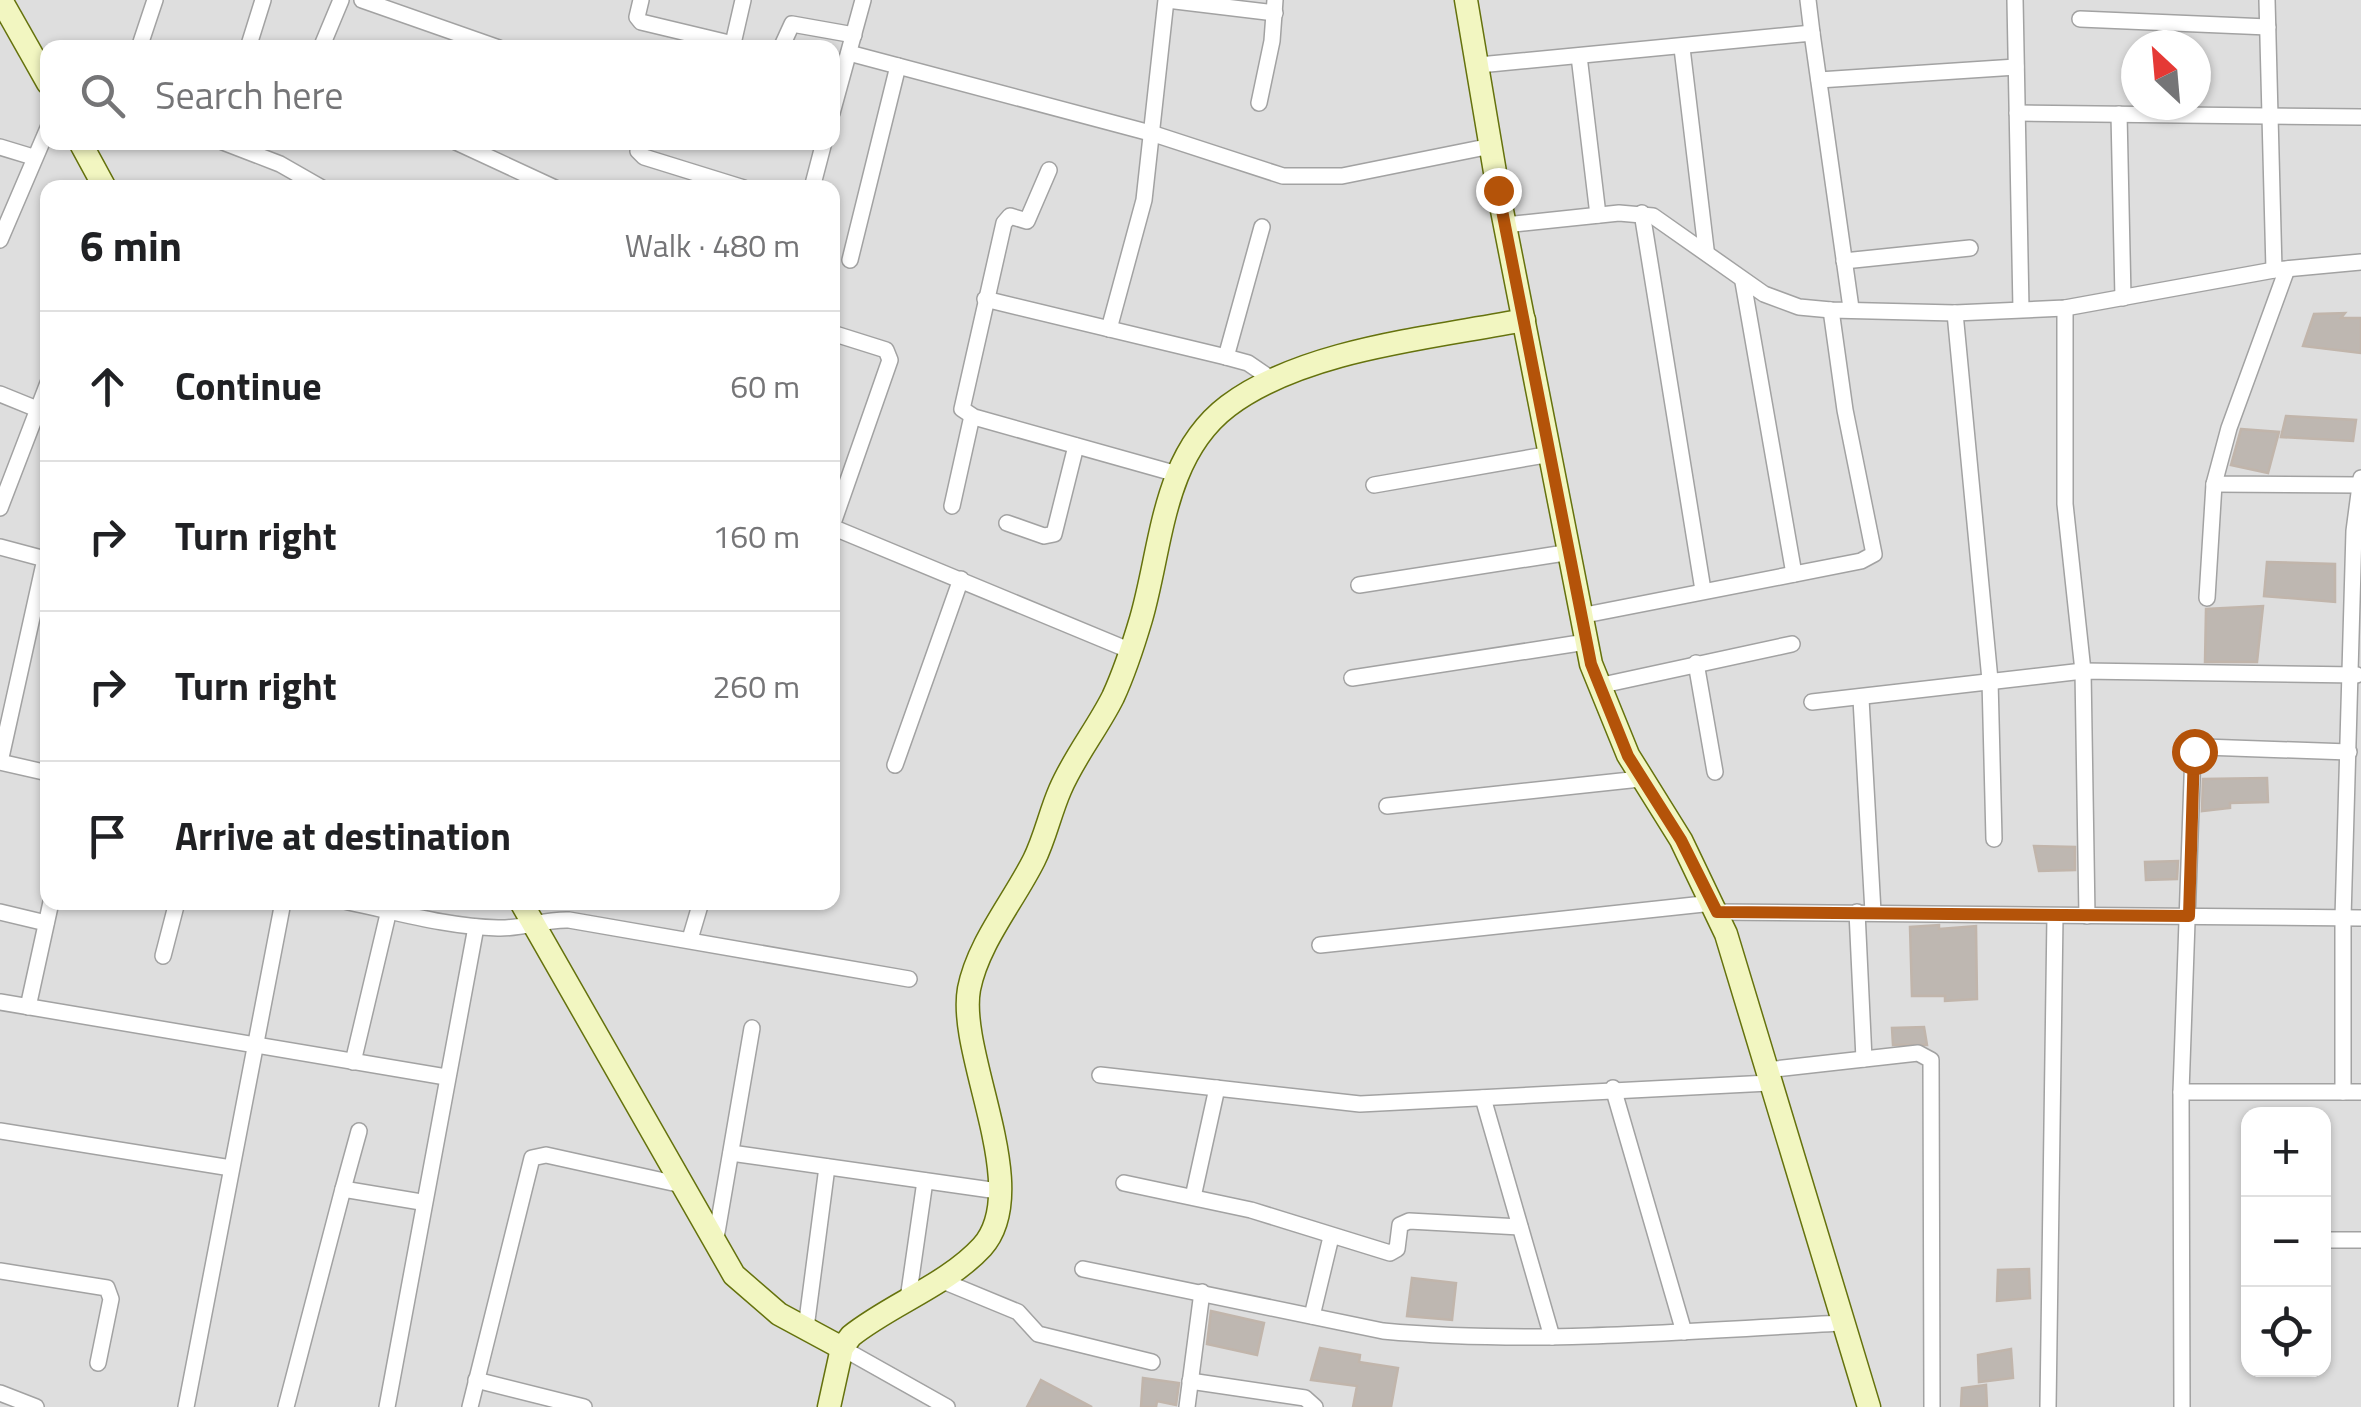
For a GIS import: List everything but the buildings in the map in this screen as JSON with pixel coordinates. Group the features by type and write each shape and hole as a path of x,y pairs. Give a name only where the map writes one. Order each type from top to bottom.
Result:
{"street":[{"path":"2,0 11,34 40,72"},
{"path":"142,40 154,0"},
{"path":"253,40 263,0"},
{"path":"325,40 340,0"},
{"path":"362,0 476,40"},
{"path":"641,0 637,17 640,22 709,40"},
{"path":"733,40 742,0"},
{"path":"840,86 863,0"},
{"path":"1110,329 1137,232 1154,134 1166,0 1275,6 1259,103"},
{"path":"1466,0 1504,225 1580,616 1598,686 1640,779 1681,840 1715,908 1869,1407"},
{"path":"1808,0 1851,308"},
{"path":"2015,0 2020,309"},
{"path":"2207,598 2214,484 2228,428 2280,270 2267,0"},
{"path":"2080,19 2268,27"},
{"path":"785,40 792,24 854,35"},
{"path":"1479,65 1812,33"},
{"path":"1682,48 1706,249"},
{"path":"849,54 1154,134 1283,176 1308,179 1491,146"},
{"path":"1579,56 1598,215"},
{"path":"850,260 898,66"},
{"path":"1819,80 2016,67"},
{"path":"2017,113 2361,117"},
{"path":"2119,114 2122,298"},
{"path":"0,240 40,143"},
{"path":"0,146 33,157"},
{"path":"84,150 101,180"},
{"path":"239,150 297,180"},
{"path":"473,150 538,180"},
{"path":"640,150 640,155 719,180"},
{"path":"814,180 822,150"},
{"path":"1049,170 1028,221 1006,218 962,409 972,416 1177,474"},
{"path":"686,180 690,171"},
{"path":"1642,214 1702,590"},
{"path":"1504,225 1642,214 1666,222 1706,249 1743,282 1780,302 1831,310 1954,313 2065,308 2280,270 2361,262"},
{"path":"1226,356 1262,228"},
{"path":"1844,261 1970,248"},
{"path":"1743,282 1794,574"},
{"path":"986,299 1226,356 1248,363 1273,380"},
{"path":"2065,308 2067,542 2083,671 2087,916"},
{"path":"1580,616 1794,574 1874,554 1845,410 1831,310"},
{"path":"1954,313 1990,680 1994,839"},
{"path":"829,1407 842,1348 862,1327 938,1280 986,1243 994,1227 998,1191 988,1099 968,1013 969,991 975,968 1035,858 1060,790 1112,698 1131,650 1177,474 1211,421 1273,380 1368,351 1524,320"},
{"path":"840,335 886,350 890,360 840,503"},
{"path":"0,394 37,409"},
{"path":"0,508 40,402"},
{"path":"952,506 972,416"},
{"path":"1007,523 1044,536 1054,534 1076,446"},
{"path":"1374,485 1551,454"},
{"path":"2214,484 2360,481 2356,675 2348,752 2343,918 2343,1092"},
{"path":"840,529 1131,650"},
{"path":"0,547 40,558"},
{"path":"1359,585 1570,552"},
{"path":"894,765 960,579"},
{"path":"40,582 0,762 40,771"},
{"path":"1352,678 1586,642"},
{"path":"1598,686 1792,644"},
{"path":"1696,663 1716,772"},
{"path":"1812,702 2083,671 2356,675"},
{"path":"1861,699 1864,1059"},
{"path":"2182,1407 2181,1092 2194,751 2204,747 2348,752"},
{"path":"1387,806 1640,779"},
{"path":"1320,946 1715,908 2361,918"},
{"path":"28,1007 49,910"},
{"path":"163,956 175,910"},
{"path":"186,1407 281,910"},
{"path":"353,1062 389,910 476,927 527,913 909,979"},
{"path":"569,920 572,910"},
{"path":"690,940 699,910"},
{"path":"0,912 46,923"},
{"path":"527,913 715,1244 754,1297 943,1406"},
{"path":"2048,1407 2054,916"},
{"path":"387,1407 476,927"},
{"path":"0,1002 446,1077"},
{"path":"715,1244 752,1028"},
{"path":"1100,1076 1360,1104 1768,1076 1864,1059 1926,1054 1933,1067 1932,1407"},
{"path":"1193,1197 1217,1088"},
{"path":"1613,1088 1684,1332"},
{"path":"2181,1092 2361,1092"},
{"path":"1483,1098 1552,1337"},
{"path":"0,1130 231,1168"},
{"path":"286,1407 359,1131"},
{"path":"730,1153 998,1191"},
{"path":"470,1407 532,1158 546,1155 682,1185"},
{"path":"806,1328 827,1167"},
{"path":"908,1298 926,1180"},
{"path":"1124,1183 1193,1197 1390,1253 1398,1246 1400,1225 1409,1221 1520,1227"},
{"path":"343,1190 422,1202"},
{"path":"1312,1316 1332,1236"},
{"path":"2331,1240 2361,1240"},
{"path":"1083,1269 1432,1336 1552,1337 1842,1323"},
{"path":"0,1271 107,1288 111,1298 98,1363"},
{"path":"938,1280 1018,1312 1038,1334 1152,1362"},
{"path":"1187,1407 1202,1292"},
{"path":"476,1380 584,1407"},
{"path":"1190,1381 1304,1398 1314,1407"},
{"path":"0,1392 36,1407"}],"shaded area":[{"path":"0,0 2361,0 2361,1407 0,1407"}],"route":[{"path":"1498,190 1591,664 1628,756 1681,840 1717,912 2189,916 2194,751"}]}
